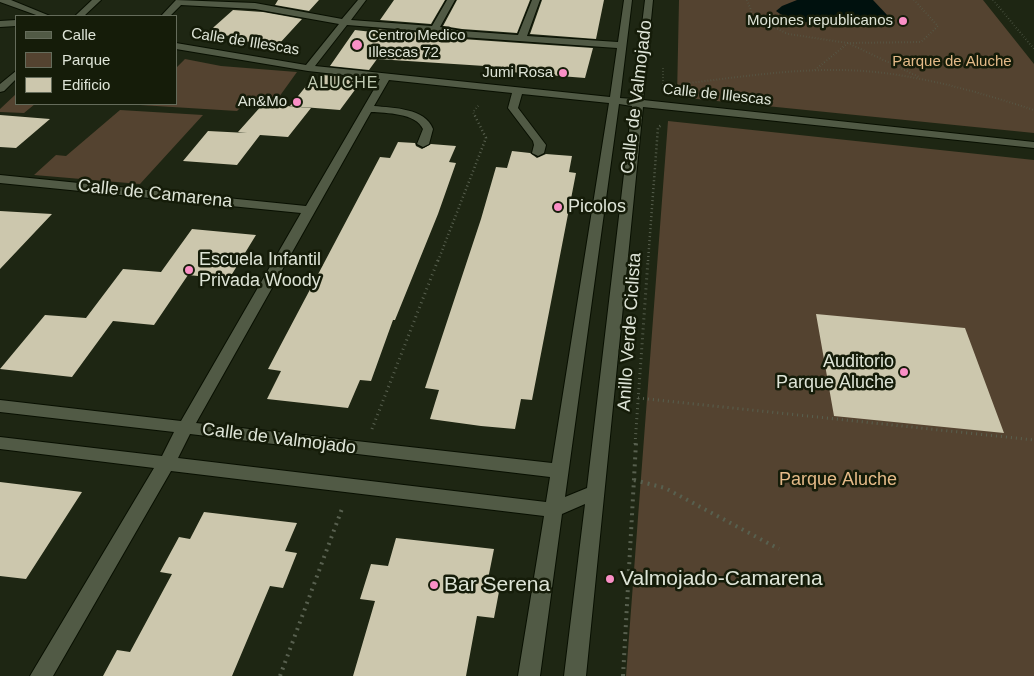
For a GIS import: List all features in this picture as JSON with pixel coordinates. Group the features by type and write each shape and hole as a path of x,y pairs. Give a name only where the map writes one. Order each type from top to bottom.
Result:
{"street":[{"path":"3,0 43,15"},
{"path":"81,15 97,0"},
{"path":"345,22 362,0"},
{"path":"435,29 452,0"},
{"path":"522,38 536,0"},
{"name":"Calle de Valmojado","path":"529,676 628,0"},
{"name":"Calle de Valmojado","path":"575,676 648,0"},
{"path":"166,15 180,1"},
{"name":"Calle de Illescas","path":"180,1 257,3 345,22 435,29 462,34 622,45"},
{"name":"Calle de Illescas","path":"308,68 345,22"},
{"path":"0,24 15,23"},
{"name":"Calle de Illescas","path":"178,46 308,68 1034,144"},
{"path":"0,89 15,75"},
{"path":"41,676 167,462 386,76"},
{"path":"519,89 513,105 538,140 540,145 538,153"},
{"path":"367,108 403,113 425,122 428,129 423,144"},
{"name":"Calle de Camarena","path":"0,179 309,210"},
{"name":"Calle de Valmojado","path":"0,406 559,471"},
{"name":"Calle de Valmojado","path":"0,443 553,510"},
{"path":"553,510 595,492"}],"path":[{"path":"748,0 754,18 788,34 848,43 921,42 938,26 914,0"},
{"path":"992,0 1034,49"},
{"path":"815,70 848,43"},
{"path":"848,43 922,78"},
{"path":"663,67 662,86 667,94 672,97 671,105"},
{"path":"662,86 758,74 815,70 864,71 922,78 979,91 1034,110"},
{"path":"364,448 486,138 473,112 493,86"},
{"name":"Anillo Verde Ciclista","path":"623,676 638,398 658,127 668,120 671,105"},
{"path":"638,398 1034,440"},
{"path":"634,480 665,488 779,549"},
{"path":"280,676 351,485"}],"green space":[{"name":"Parque de Aluche","path":"679,0 983,0 1034,64 1034,133 677,97"},
{"path":"185,59 221,66 297,72 274,104 246,102 237,111 140,105 178,105 178,66"},
{"path":"15,95 15,105 34,105 24,113 0,112 0,109"},
{"path":"120,110 203,115 140,184 34,175 56,155 66,156"},
{"name":"Parque Aluche","path":"668,121 1034,160 1034,676 626,676"}],"shaded area":[{"path":"797,0 873,0 889,17 882,26 842,26 797,20 776,11 782,6"}],"building":[{"path":"278,0 319,0 309,11 275,5"},
{"path":"394,0 445,0 431,24 380,20"},
{"path":"457,0 530,0 517,33 443,26"},
{"path":"542,0 604,0 596,39 530,34"},
{"path":"233,10 263,12 302,19 279,44 241,41 245,37 206,34"},
{"path":"374,29 435,34 462,39 593,48 585,78 498,71 500,67 377,59 369,70 330,66 355,30 372,32"},
{"path":"323,75 363,79 340,110 290,106 311,80 319,81"},
{"path":"263,104 311,108 288,137 260,135 237,165 183,161 208,131 247,133 238,132"},
{"path":"0,115 50,119 16,148 0,147"},
{"path":"398,142 415,143 416,146 422,149 431,144 456,146 449,162 456,163 438,214 395,320 393,320 371,381 360,380 348,408 267,399 281,371 268,369 380,157 390,158"},
{"path":"512,151 530,153 537,158 546,154 572,156 569,172 576,173 532,400 521,399 515,429 430,419 439,390 425,388 481,219 496,167 507,168"},
{"path":"0,211 52,214 0,269"},
{"path":"192,229 256,235 229,279 188,275 154,325 113,321 72,377 0,369 45,315 86,318 123,269 161,272"},
{"name":"Auditorio Parque Aluche","path":"816,314 965,328 1004,433 834,416"},
{"path":"0,482 82,492 26,579 0,576"},
{"path":"204,512 297,523 285,551 297,553 283,588 270,586 232,676 103,676 117,650 130,652 172,574 160,572 179,537 190,539"},
{"path":"396,538 494,549 488,579 501,581 494,618 477,616 466,676 353,676 375,601 360,599 371,564 388,566"}],"place":[{"name":"Mojones republicanos","path":"903,21"},
{"name":"Centro Medico Illescas 72","path":"357,45"},
{"name":"Jumi Rosa","path":"563,73"},
{"name":"An&Mo","path":"297,102"},
{"name":"Picolos","path":"558,207"},
{"name":"Escuela Infantil Privada Woody","path":"189,270"},
{"name":"Auditorio Parque Aluche","path":"904,372"},
{"name":"Valmojado-Camarena","path":"610,579"},
{"name":"Bar Serena","path":"434,585"}],"district":[{"name":"ALUCHE","path":"343,84"}]}
